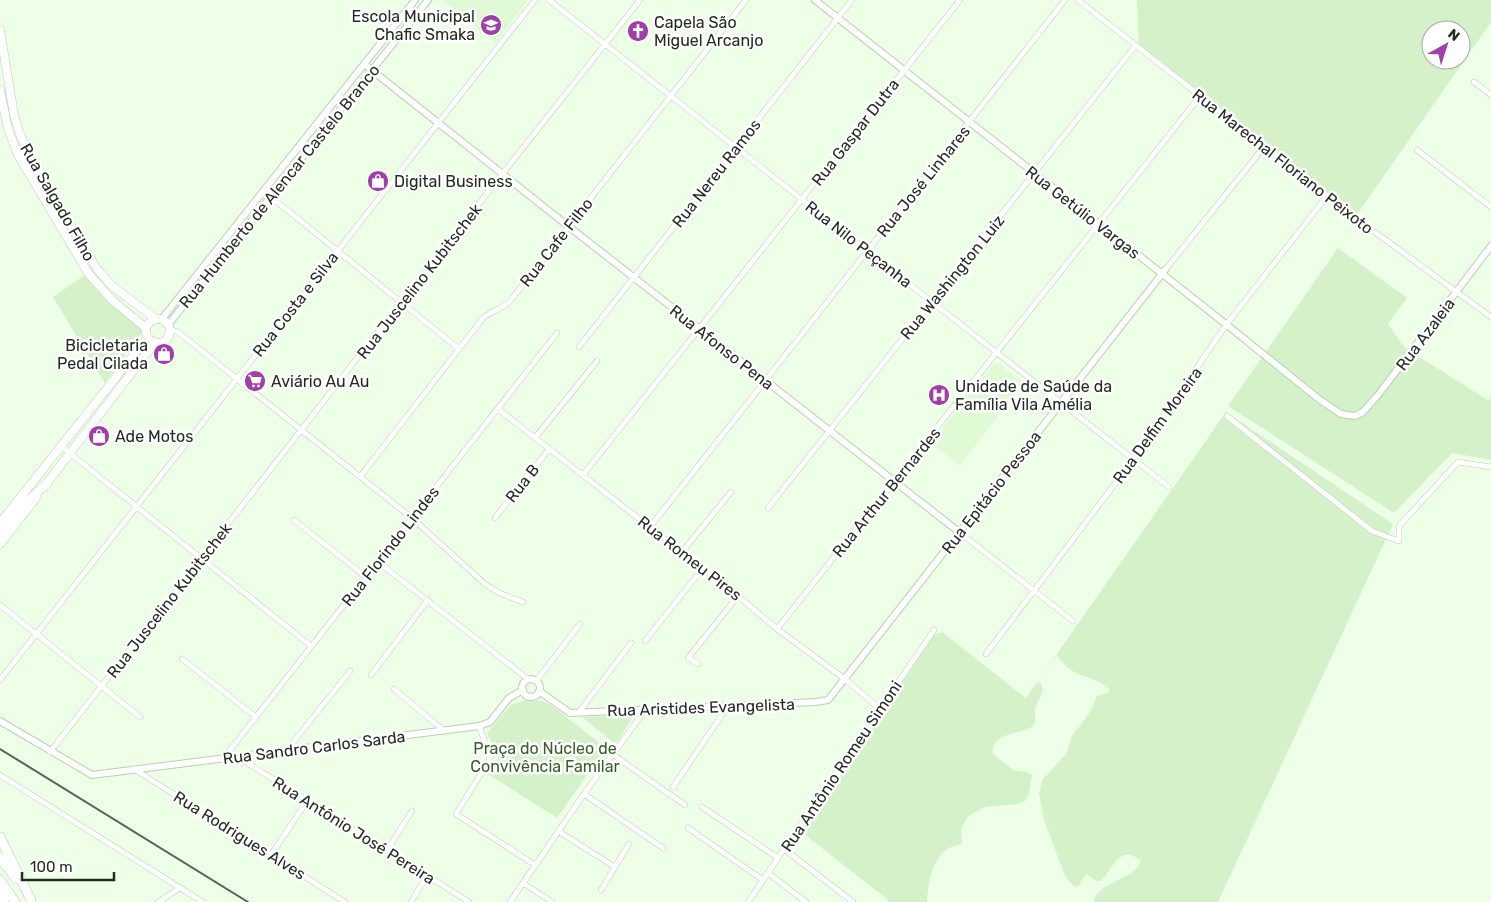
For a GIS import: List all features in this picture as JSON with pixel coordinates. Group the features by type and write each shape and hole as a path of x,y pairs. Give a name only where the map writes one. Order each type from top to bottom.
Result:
{"highway":[{"path":"0,535 36,492 47,483"},
{"path":"0,837 31,901"},
{"path":"0,848 31,901"},
{"path":"0,857 31,901"},
{"path":"0,880 15,902"},
{"path":"0,893 2,901"}],"main road":[{"name":"Rua Salgado Filho","path":"0,30 14,115 21,137 35,165 97,269 130,302 158,319"},
{"name":"Rua Salgado Filho","path":"0,90 12,142 65,236 96,283 112,300 146,328"},
{"path":"65,236 74,231"},
{"path":"96,283 104,277"},
{"path":"158,319 168,327 169,334 161,342 155,342 148,337 146,328 151,321 158,319"},
{"path":"0,523 148,337"},
{"path":"0,544 71,454 155,342"}],"street":[{"name":"Rua Humberto de Alencar Castelo Branco","path":"158,319 415,0"},
{"name":"Rua Humberto de Alencar Castelo Branco","path":"168,327 428,0"},
{"name":"Rua Costa e Silva","path":"0,680 535,0"},
{"name":"Rua Nilo Peçanha","path":"550,0 1132,460 1169,487"},
{"name":"Rua Juscelino Kubitschek","path":"50,752 401,302 640,0"},
{"name":"Rua Cafe Filho","path":"360,477 483,318 506,305 746,0"},
{"name":"Rua Getúlio Vargas","path":"815,0 1099,224 1164,272 1320,400 1341,414 1354,416"},
{"name":"Rua Nereu Ramos","path":"579,347 852,0"},
{"name":"Rua Gaspar Dutra","path":"583,475 960,0"},
{"name":"Rua José Linhares","path":"650,527 1065,0"},
{"name":"Rua Marechal Floriano Peixoto","path":"1078,0 1327,196 1491,317"},
{"name":"Rua Washington Luiz","path":"768,508 1136,45"},
{"name":"Rua Afonso Pena","path":"364,64 829,432 1074,621"},
{"path":"1474,82 1491,95"},
{"name":"Rua Arthur Bernardes","path":"777,629 1200,96"},
{"name":"Rua Epitácio Pessoa","path":"831,698 1060,403 1264,147"},
{"path":"1417,150 1491,207"},
{"path":"263,191 459,349"},
{"name":"Rua Delfim Moreira","path":"986,654 1132,460 1227,325 1327,196"},
{"name":"Rua Azaleia","path":"1354,416 1363,412 1378,395 1491,246"},
{"path":"168,327 178,332 412,518 485,584 499,594 523,602"},
{"name":"Rua Florindo Lindes","path":"223,759 556,333"},
{"path":"535,438 596,361"},
{"name":"Rua Romeu Pires","path":"498,408 703,568 777,629 845,679 880,710"},
{"path":"1227,416 1372,531 1399,541 1399,526 1458,462 1491,467"},
{"path":"62,447 311,646"},
{"name":"Rua B","path":"496,518 549,449"},
{"path":"682,552 731,492"},
{"path":"294,520 366,576"},
{"path":"378,562 528,680 536,681"},
{"path":"645,642 703,568"},
{"path":"698,664 688,658 738,596"},
{"path":"371,675 428,600"},
{"path":"0,605 140,718"},
{"path":"536,681 580,624"},
{"name":"Rua Antônio Romeu Simoni","path":"748,902 934,630"},
{"path":"579,712 631,644"},
{"path":"182,659 256,717"},
{"path":"287,750 350,671"},
{"path":"528,680 522,685 522,690 526,695 531,696 536,695 539,690 539,685 536,681"},
{"path":"394,689 443,730"},
{"name":"Rua Sandro Carlos Sarda","path":"50,752 92,775 478,726 490,722 509,698 522,690"},
{"name":"Rua Aristides Evangelista","path":"539,690 570,713 816,702 831,698"},
{"path":"672,787 728,706"},
{"path":"510,902 612,754 645,710"},
{"path":"0,721 50,752"},
{"path":"478,726 490,754 489,761 456,814 534,866"},
{"path":"612,754 684,805"},
{"name":"Rua Antônio José Pereira","path":"238,757 469,902"},
{"name":"Rua Rodrigues Alves","path":"134,769 345,902"},
{"path":"0,775 203,902"},
{"path":"584,794 663,848"},
{"path":"271,855 307,801"},
{"path":"702,807 778,858"},
{"path":"387,850 412,811"},
{"path":"688,828 763,880"},
{"path":"558,831 615,867"},
{"path":"601,890 629,844"},
{"path":"784,849 853,902"},
{"path":"768,873 806,902"},
{"path":"411,902 427,876"},
{"path":"523,883 552,902"},
{"path":"158,902 180,888"}],"shaded area":[{"name":"Escola Municipal Chafic Smaka","path":"442,0 528,0 495,43"},
{"path":"998,363 1023,383 960,466 931,443 994,364"}],"green space":[{"path":"1137,0 1491,0 1491,22 1471,51 1471,20 1421,20 1421,70 1458,70 1356,216 1139,45"},
{"path":"1338,248 1407,298 1388,324 1405,348 1488,400 1491,398 1491,460 1452,453 1394,513 1228,406"},
{"path":"88,273 144,330 105,383 53,297"},
{"path":"1226,412 1393,524 1218,902 1093,902 1103,889 1134,871 1139,866 1140,860 1127,855 1117,860 1101,881 1096,881 1087,874 1079,886 1075,887 1066,878 1044,820 1039,793 1043,779 1066,754 1072,736 1090,712 1097,696 1110,690 1103,684 1076,673 1063,663 1057,655 1038,681"},
{"path":"942,632 1026,698 1038,681 1043,691 1035,708 1035,723 1033,726 1001,738 993,747 993,754 1013,770 1027,772 1032,775 1029,793 1025,801 1017,804 985,807 968,816 961,829 961,844 943,852 935,865 928,887 927,902 887,902 888,900 803,833 933,635"},
{"name":"Praça do Núcleo de Convivência Familar","path":"525,700 541,701 551,705 606,748 557,818 488,774 498,758 487,733 511,705"},
{"path":"634,715 618,741 614,743 582,717"}],"railway":[{"path":"0,749 248,902"}],"place":[{"name":"Escola Municipal Chafic Smaka","path":"491,25"},
{"name":"Capela São Miguel Arcanjo","path":"638,31"},
{"name":"Digital Business","path":"378,181"},
{"name":"Bicicletaria Pedal Cilada","path":"164,354"},
{"name":"Aviário Au Au","path":"255,381"},
{"name":"Unidade de Saúde da Família Vila Amélia","path":"939,395"},
{"name":"Ade Motos","path":"99,436"}]}
